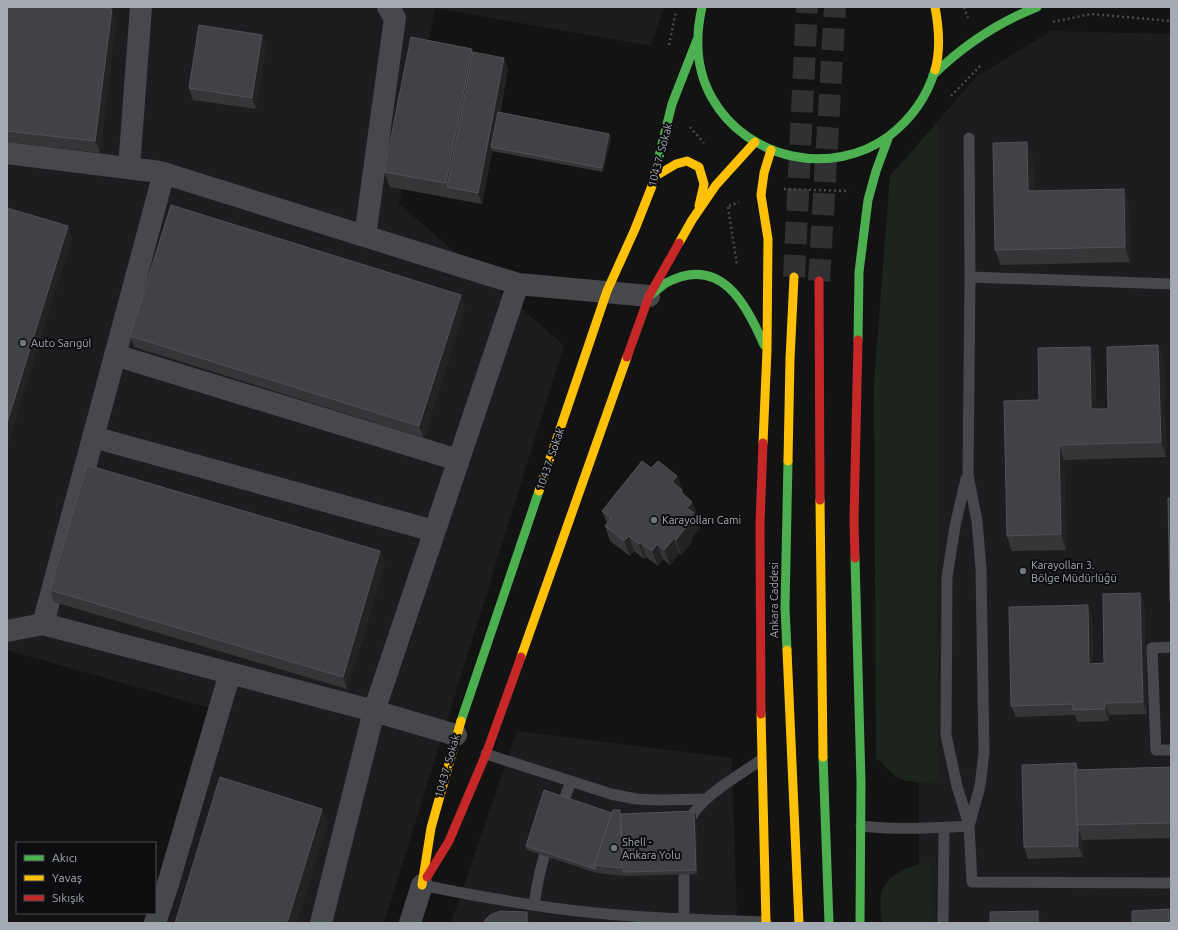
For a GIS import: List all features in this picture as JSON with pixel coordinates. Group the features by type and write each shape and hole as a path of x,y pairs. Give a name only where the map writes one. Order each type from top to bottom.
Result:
{"main road":[{"path":"702,7 697,40 698,57 702,74 714,101 728,120 740,132 771,150 788,156 824,160 858,153 874,146 901,126 921,103 934,75 938,58 939,40 935,7"},
{"path":"934,75 952,56 982,34 1012,17 1034,8"},
{"path":"1013,9 1034,8"},
{"name":"10437. Sokak","path":"422,885 431,828 456,735 607,291 635,229 654,177 672,104 697,40"},
{"path":"860,923 861,782 854,520 859,272 868,200 889,136"},
{"name":"10437. Sokak","path":"422,885 449,841 486,754 649,296 698,211 723,176 755,142"},
{"path":"766,922 760,760 760,524 768,239 760,195 764,173 771,150"},
{"path":"654,177 676,164 687,161 699,167 704,184 698,211"},
{"path":"649,296 669,282 685,276 701,274 716,279 727,285 742,301 750,314 766,350"},
{"name":"Ankara Caddesi","path":"794,277 790,359 785,608 799,923"},
{"path":"819,281 820,550 824,813 829,923"}],"street":[{"path":"129,168 141,7"},
{"path":"365,236 395,18 388,7"},
{"path":"7,153 164,173 518,284 649,296"},
{"path":"43,624 164,173"},
{"path":"320,923 374,711 518,284"},
{"path":"115,355 458,460"},
{"path":"93,437 434,531"},
{"path":"7,631 43,624 374,711 456,735"},
{"path":"155,923 168,884 230,673"},
{"name":"10437. Sokak","path":"410,923 422,885"}],"lane":[{"path":"969,138 970,276 968,475 977,521 981,568 984,753 980,786 969,826"},
{"path":"970,276 1171,284"},
{"path":"968,475 955,526 947,577 946,735 956,786 969,826 972,882 1171,883"},
{"path":"1171,647 1152,648 1156,750 1171,750"},
{"path":"486,754 611,794 636,799 706,799"},
{"path":"684,918 684,842 685,831 689,820 706,799 760,760"},
{"path":"534,905 542,859 571,781"},
{"path":"861,826 969,826"},
{"path":"943,923 944,827"},
{"path":"422,885 468,895 597,913 766,922"}],"path":[{"path":"668,48 678,7"},
{"path":"964,7 966,17 982,34"},
{"path":"1046,24 1091,14 1171,21"},
{"path":"947,100 983,63"},
{"path":"672,104 706,147"},
{"path":"723,176 737,266"},
{"path":"728,207 777,188 870,191"}],"shaded area":[{"path":"7,7 664,7 651,46 435,8 399,204 564,345 384,923 159,923 221,711 7,650"},
{"name":"Karayolları 3. Bölge Müdürlüğü","path":"1051,31 1171,34 1171,923 882,923 881,894 886,884 895,875 907,868 919,864 919,783 906,781 895,776 876,758 874,384 890,176 977,76"},
{"path":"937,123 937,783 906,781 895,776 876,758 874,384 890,176"},
{"path":"517,731 732,758 737,923 451,923"},
{"path":"931,863 933,923 882,923 881,895 888,881 901,871 916,865"}],"building":[{"path":"7,7 96,7 112,9 95,141 7,131"},
{"path":"199,25 262,35 252,98 189,88"},
{"path":"411,37 472,49 446,183 384,172"},
{"path":"473,52 504,58 478,193 447,187"},
{"path":"498,112 609,134 602,168 491,147"},
{"path":"1027,142 1028,191 1124,189 1125,247 995,250 993,143"},
{"path":"171,205 461,295 419,426 130,336"},
{"name":"Auto Sarıgül","path":"7,208 68,226 7,423"},
{"path":"1158,345 1161,442 1059,445 1061,534 1007,536 1004,401 1039,400 1038,348 1090,347 1091,409 1108,409 1107,347"},
{"name":"Karayolları Cami","path":"642,461 651,468 658,461 677,476 672,482 682,490 681,492 692,502 687,508 694,513 684,525 686,527 676,540 674,538 664,550 657,544 652,551 640,542 639,544 629,536 624,541 605,526 611,518 602,511"},
{"path":"87,465 380,551 343,677 50,590"},
{"path":"1168,498 1171,498 1171,602 1170,602"},
{"path":"1140,593 1143,702 1105,703 1105,709 1073,710 1073,704 1011,706 1009,607 1088,605 1089,664 1104,663 1103,594"},
{"path":"1076,763 1078,846 1024,847 1022,765"},
{"path":"1171,767 1171,823 1077,825 1075,770"},
{"path":"220,777 322,809 287,923 175,923"},
{"path":"544,790 612,813 594,865 596,869 526,846"},
{"path":"613,810 620,810 622,868 594,865"},
{"path":"694,811 696,870 623,872 621,814"},
{"path":"1169,909 1169,923 1132,923 1132,911"},
{"path":"500,911 527,912 527,923 484,923 490,915"},
{"path":"1038,911 1038,923 990,923 990,912"}],"tunnel":[{"path":"794,277 807,7"},
{"path":"819,281 835,7"}],"traffic: fast":[{"path":"702,7 698,30 698,54 703,76 712,98 727,119 746,136 768,148 792,156 817,159 842,156 866,149 889,136 911,115 917,107 928,89 935,70"},
{"path":"933,75 957,54 982,36 1008,20 1037,7"},
{"path":"657,164 672,104 697,40"},
{"path":"858,340 859,272 868,200 876,171 889,136"},
{"path":"649,296 666,283 685,276 702,275 716,279 728,287 739,299 749,314 764,345"},
{"path":"787,650 785,608 788,461"},
{"path":"461,721 539,491"},
{"path":"855,558 861,782 860,923"},
{"path":"823,757 829,923"}],"traffic: slow":[{"path":"935,7 939,38 935,70"},
{"path":"679,243 692,220 716,185 755,142"},
{"path":"763,443 767,350 768,239 761,195 764,173 771,150"},
{"path":"654,177 676,164 687,161 699,167 704,184 699,206"},
{"path":"539,491 607,291 635,229 652,186 657,164"},
{"path":"788,461 790,359 794,277"},
{"path":"521,657 627,357"},
{"path":"820,500 823,757"},
{"path":"787,650 799,923"},
{"path":"761,714 766,923"},
{"path":"422,885 431,828 461,721"}],"traffic: jam":[{"path":"627,357 649,296 679,243"},
{"path":"819,281 820,500"},
{"path":"855,558 854,520 858,340"},
{"path":"761,714 760,524 763,443"},
{"path":"427,877 449,841 486,754 521,657"}],"place":[{"name":"Auto Sarıgül","path":"23,343"},
{"name":"Karayolları Cami","path":"654,520"},
{"name":"Karayolları 3. Bölge Müdürlüğü","path":"1023,571"},
{"name":"Shell - Ankara Yolu","path":"614,848"}]}
